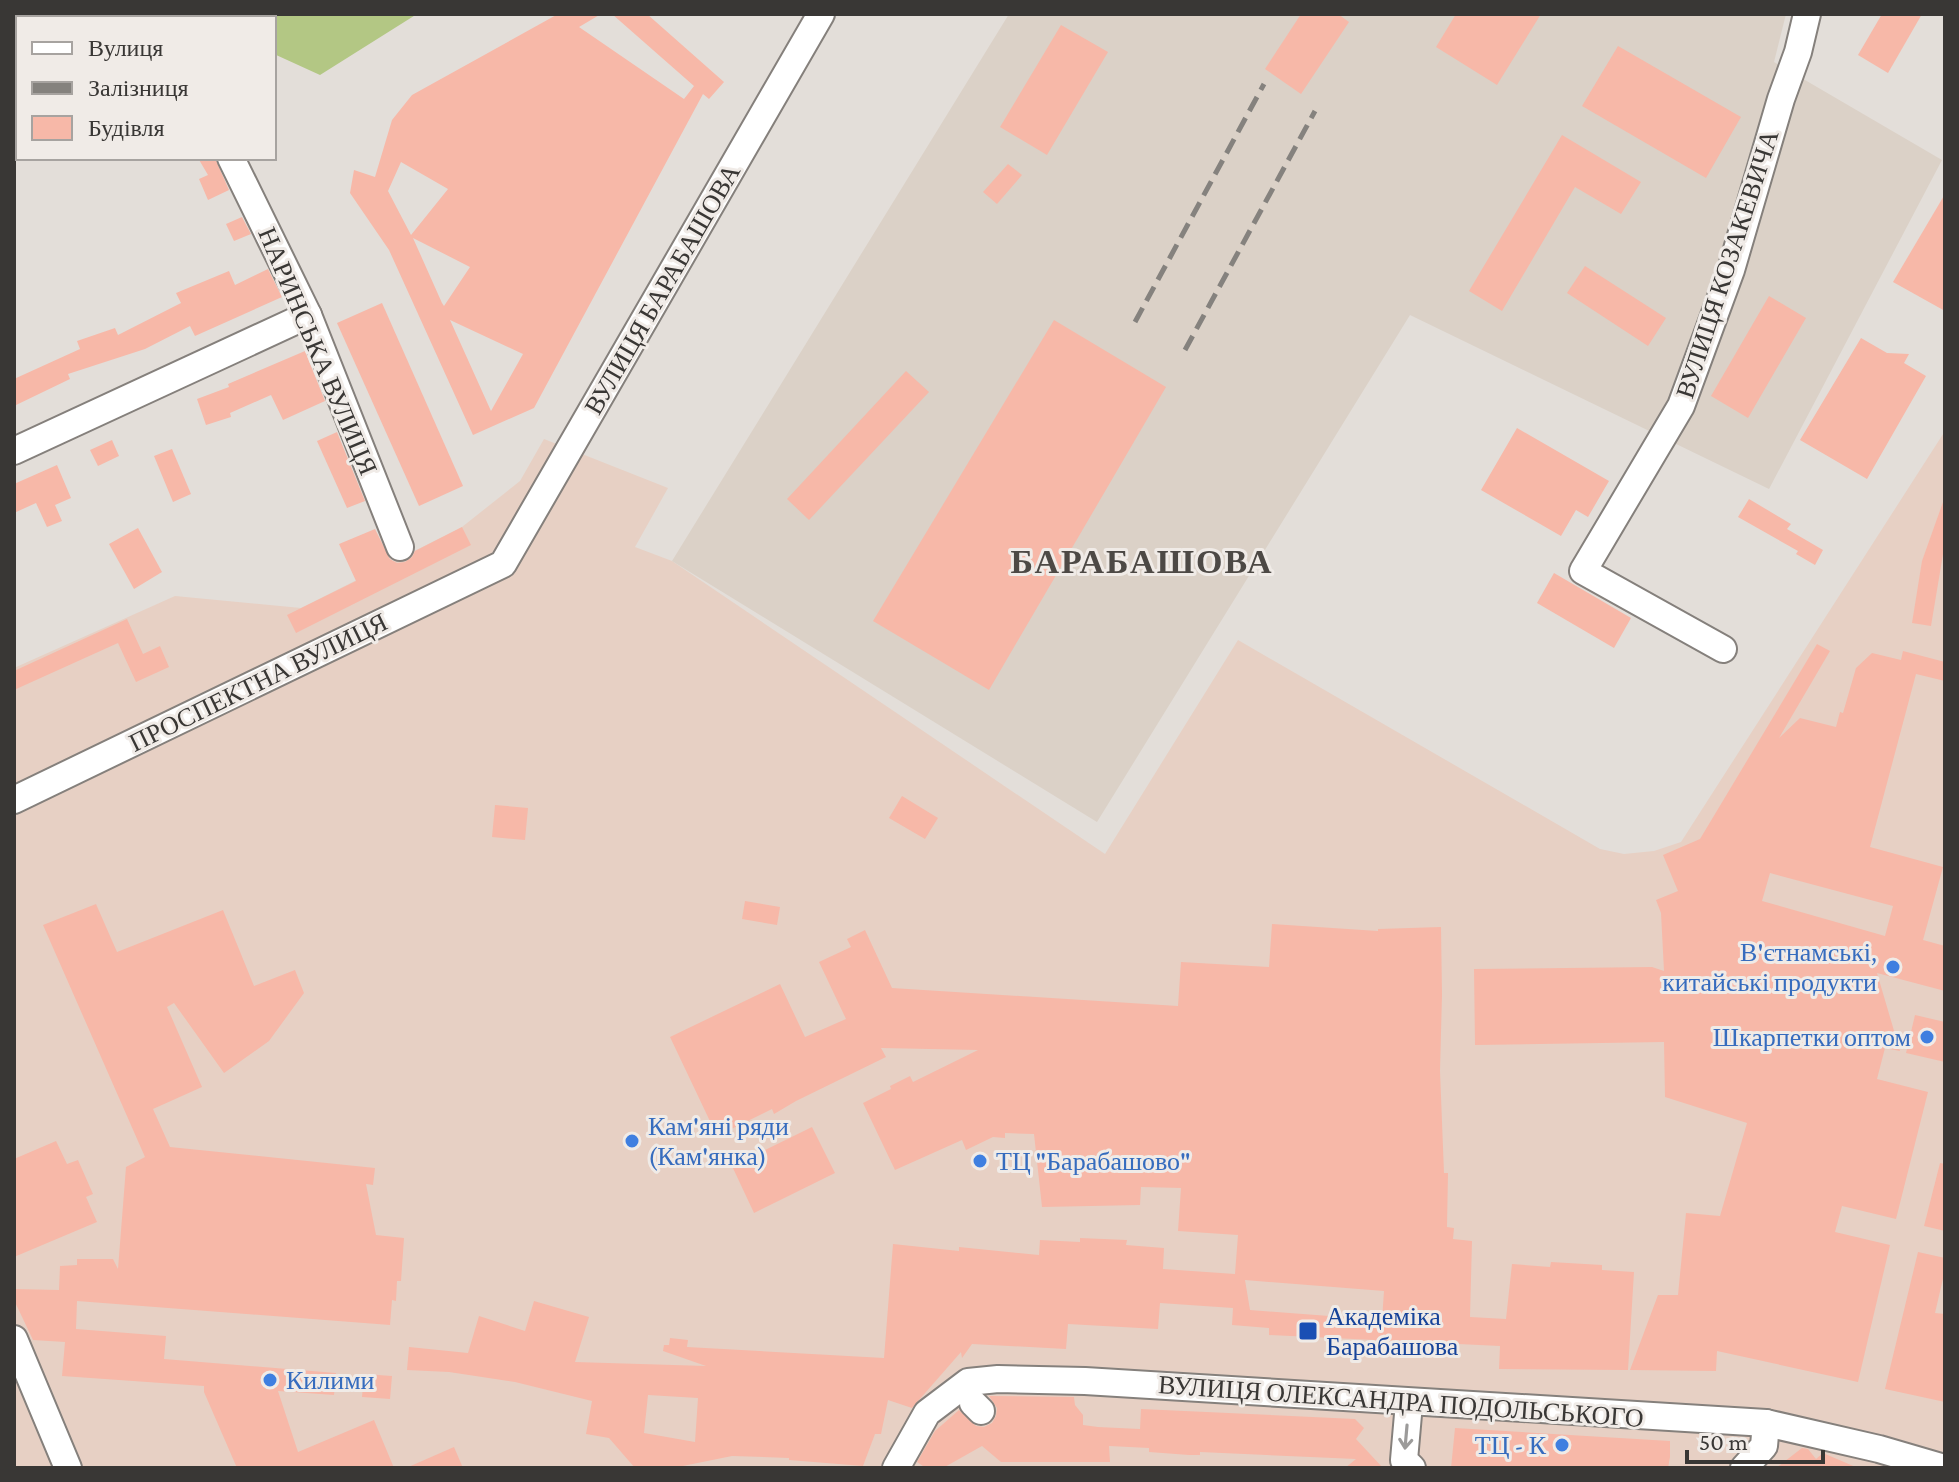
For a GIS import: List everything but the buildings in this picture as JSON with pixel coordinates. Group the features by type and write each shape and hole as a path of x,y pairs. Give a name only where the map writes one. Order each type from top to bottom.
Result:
{"street":[{"name":"ВУЛИЦЯ БАРАБАШОВА","path":"503,564 821,14"},
{"name":"ВУЛИЦЯ КОЗАКЕВИЧА","path":"1723,649 1583,571 1681,406 1731,270 1807,14"},
{"name":"НАРИНСЬКА ВУЛИЦЯ","path":"232,160 308,315 400,547"},
{"path":"14,451 308,315"},
{"name":"ПРОСПЕКТНА ВУЛИЦЯ","path":"14,800 503,564"},
{"path":"17,1351 68,1468"},
{"name":"ВУЛИЦЯ ОЛЕКСАНДРА ПОДОЛЬСЬКОГО","path":"896,1468 927,1413 968,1382 998,1379 1085,1381 1766,1423 1879,1449 1944,1468"},
{"path":"1409,1403 1404,1460 1412,1468"},
{"path":"1744,1468 1764,1446 1766,1423"}],"shaded area":[{"path":"1009,14 1786,14 1774,62 1942,160 1769,489 1410,315 1097,822 672,561"},
{"name":"ТЦ \"Барабашово\"","path":"1945,431 1945,1468 14,1468 14,668 175,596 301,608 462,527 520,481 544,439 668,488 635,547 672,561 1105,854 1238,640 1600,849 1624,854 1654,851 1681,842"}],"green space":[{"path":"188,14 417,14 320,75 276,55 276,16"}],"railway":[{"path":"1135,322 1264,84"},
{"path":"1185,350 1315,111"}],"place":[{"name":"В'єтнамські, китайські продукти","path":"1893,967"},
{"name":"Шкарпетки оптом","path":"1927,1037"},
{"name":"Кам'яні ряди (Кам'янка)","path":"632,1141"},
{"name":"ТЦ \"Барабашово\"","path":"980,1161"},
{"name":"Академіка Барабашова","path":"1308,1331"},
{"name":"Килими","path":"270,1380"},
{"name":"ТЦ - К","path":"1562,1445"}],"district":[{"name":"БАРАБАШОВА","path":"1142,561"}]}
